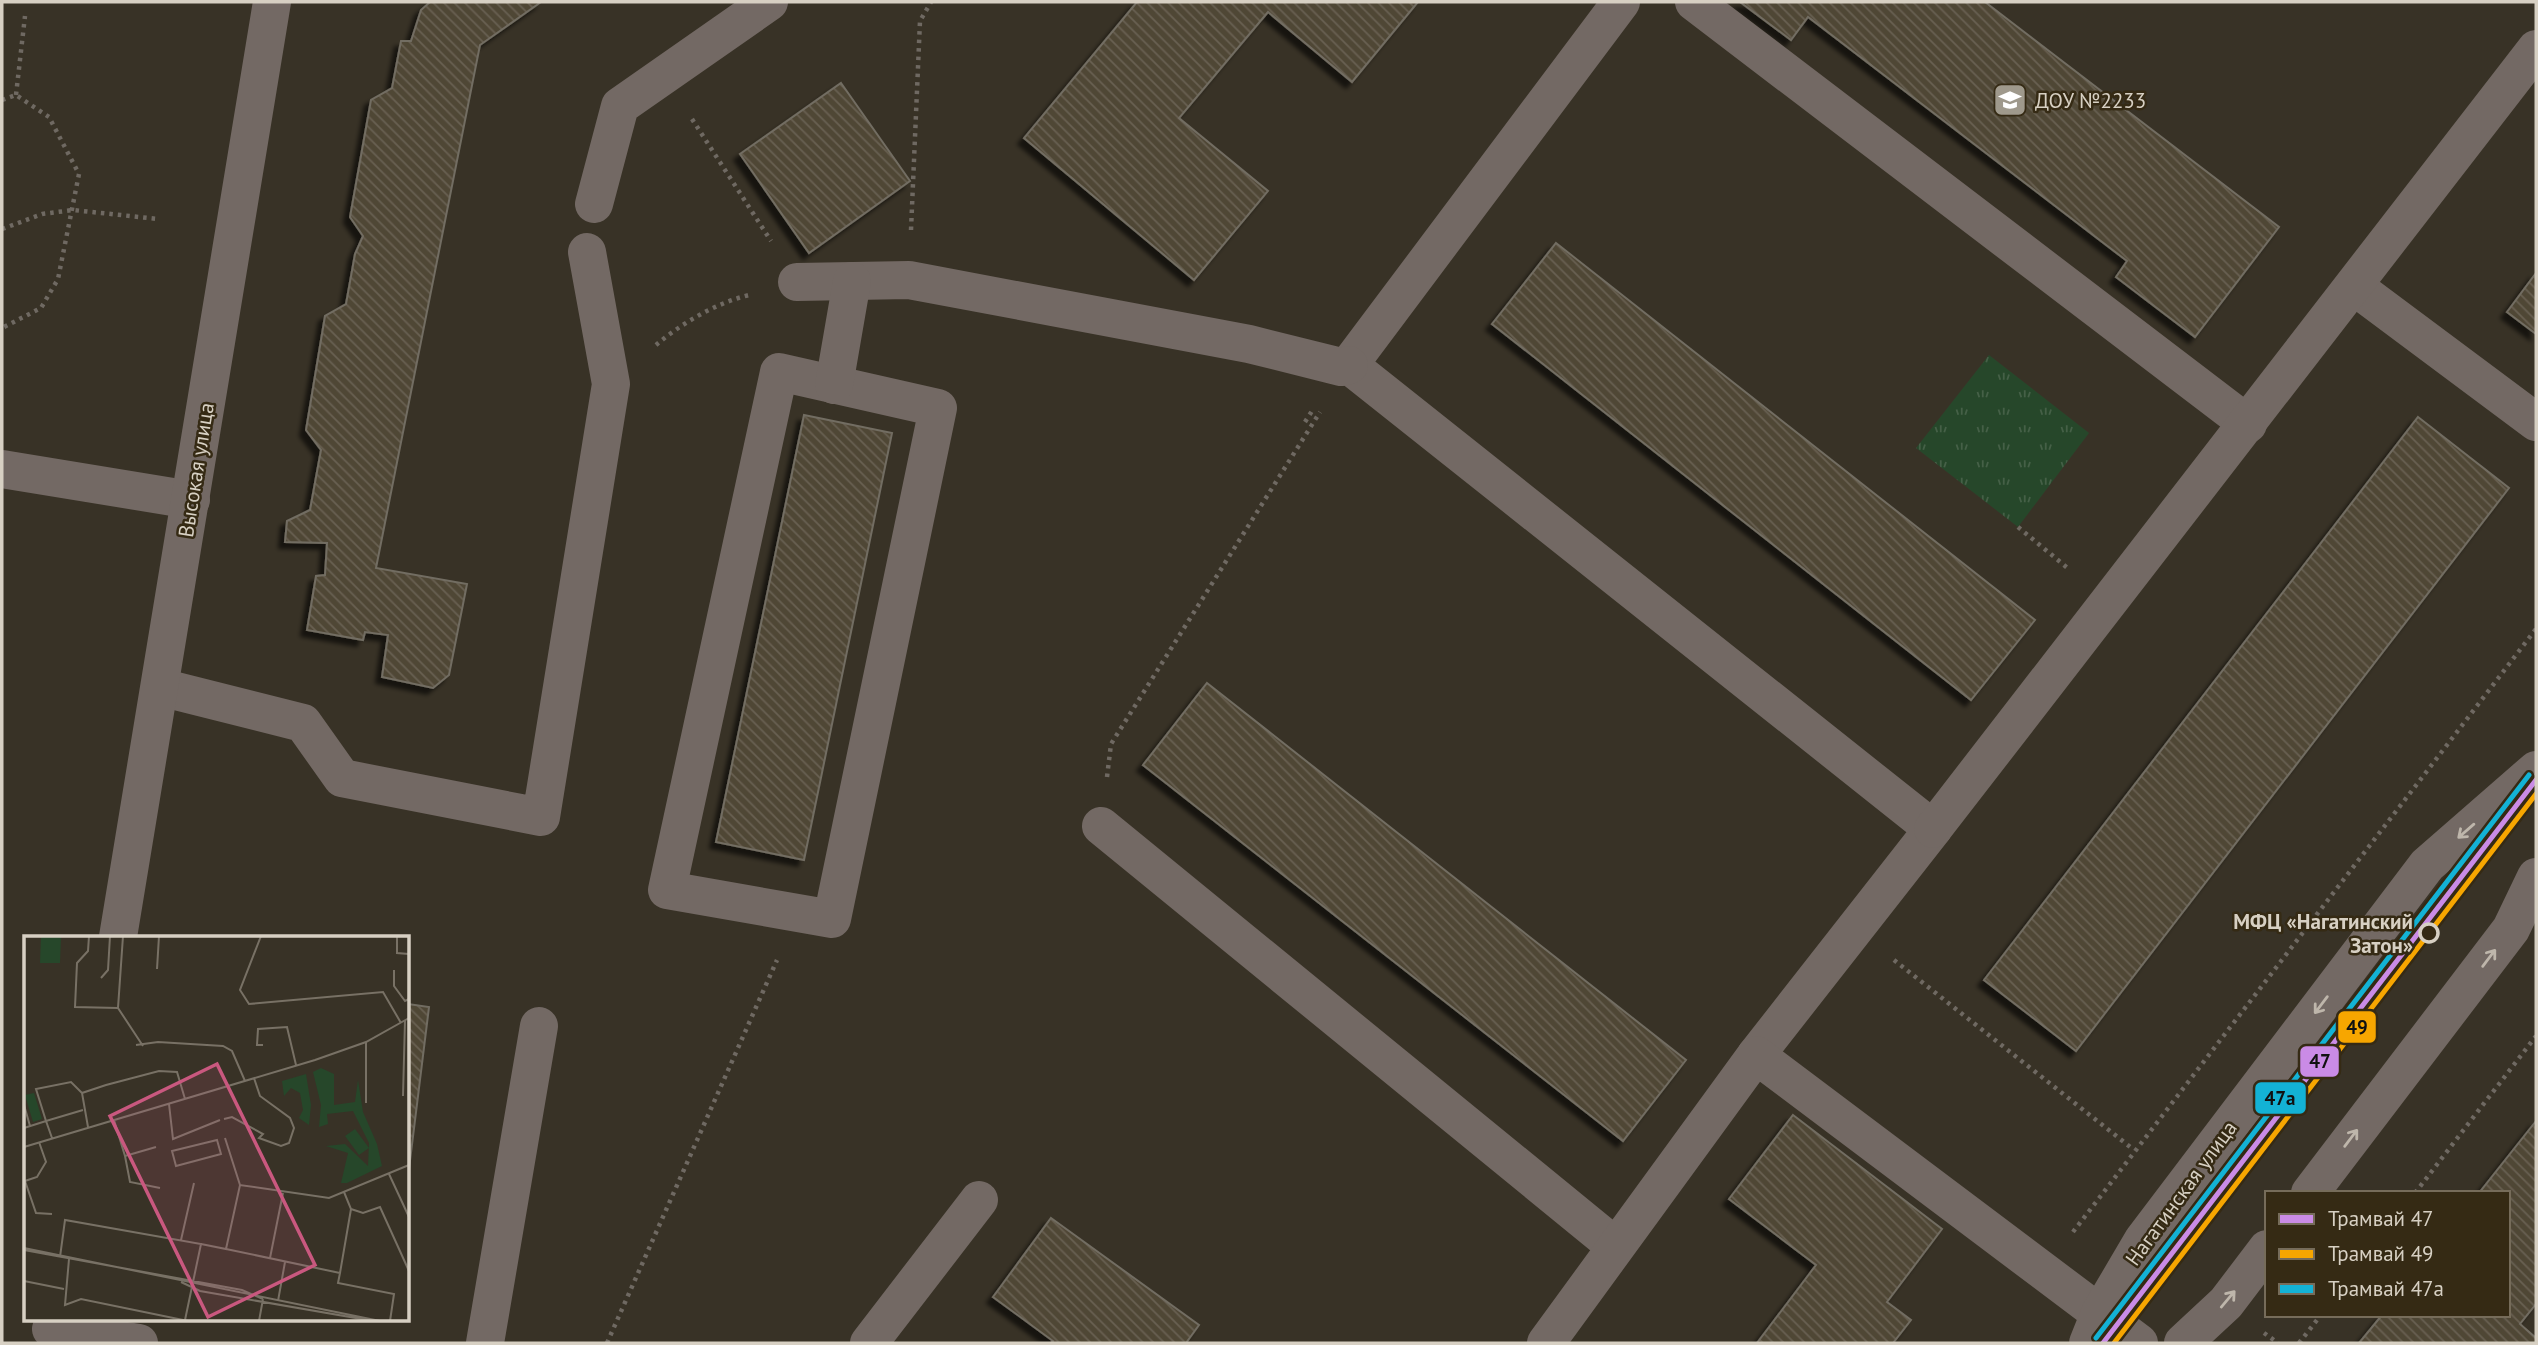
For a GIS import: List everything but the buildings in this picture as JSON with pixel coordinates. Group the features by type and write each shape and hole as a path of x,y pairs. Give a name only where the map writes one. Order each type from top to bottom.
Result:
{"street":[{"name":"Высокая улица","path":"118,936 272,2"},
{"path":"594,204 620,106 769,2"},
{"path":"1349,365 1621,2"},
{"path":"1694,2 2248,424"},
{"path":"1546,1343 1756,1055 2355,287 2536,49"},
{"path":"160,687 303,723 342,778 541,817 611,384 587,252"},
{"path":"797,282 909,280 1248,344 1341,366 1349,365 1933,829"},
{"path":"834,385 852,281"},
{"path":"2355,287 2536,422"},
{"path":"779,372 938,408 832,919 798,912 667,890 779,372"},
{"path":"2,469 191,500"},
{"name":"Нагатинская улица","path":"2094,1328 2143,1240 2427,865 2536,770"},
{"path":"1101,826 1615,1246"},
{"path":"2312,1191 2511,929 2536,877"},
{"path":"485,1343 539,1026"},
{"path":"1756,1055 2043,1271 2094,1328 2139,1343"},
{"path":"869,1343 979,1200"},
{"path":"2183,1343 2225,1303 2265,1252"},
{"path":"51,1330 139,1343"}],"path":[{"path":"909,280 920,21 931,2"},
{"path":"16,95 25,16"},
{"path":"665,77 797,282"},
{"path":"2,100 16,95"},
{"path":"2,328 41,308 58,279 79,174 49,117 16,95"},
{"path":"2,229 42,214 73,209 158,219"},
{"path":"611,384 674,330 733,299"},
{"path":"1101,826 1111,744 1349,365"},
{"path":"2018,527 2108,601"},
{"path":"2043,1271 2536,629"},
{"path":"607,1343 798,912"},
{"path":"1854,929 2134,1150"},
{"path":"2417,1191 2536,1036"},
{"path":"2299,1343 2319,1317"}],"green space":[{"path":"1989,355 2089,433 2018,527 1916,448"}],"tram line":[{"name":"47а","path":"2096,1338 2529,775"},
{"name":"47","path":"2103,1343 2536,780"},
{"name":"49","path":"2114,1343 2536,794"}],"place":[{"name":"ДОУ №2233","path":"2010,100"},
{"name":"МФЦ «Нагатинский Затон»","path":"2429,933"}]}
